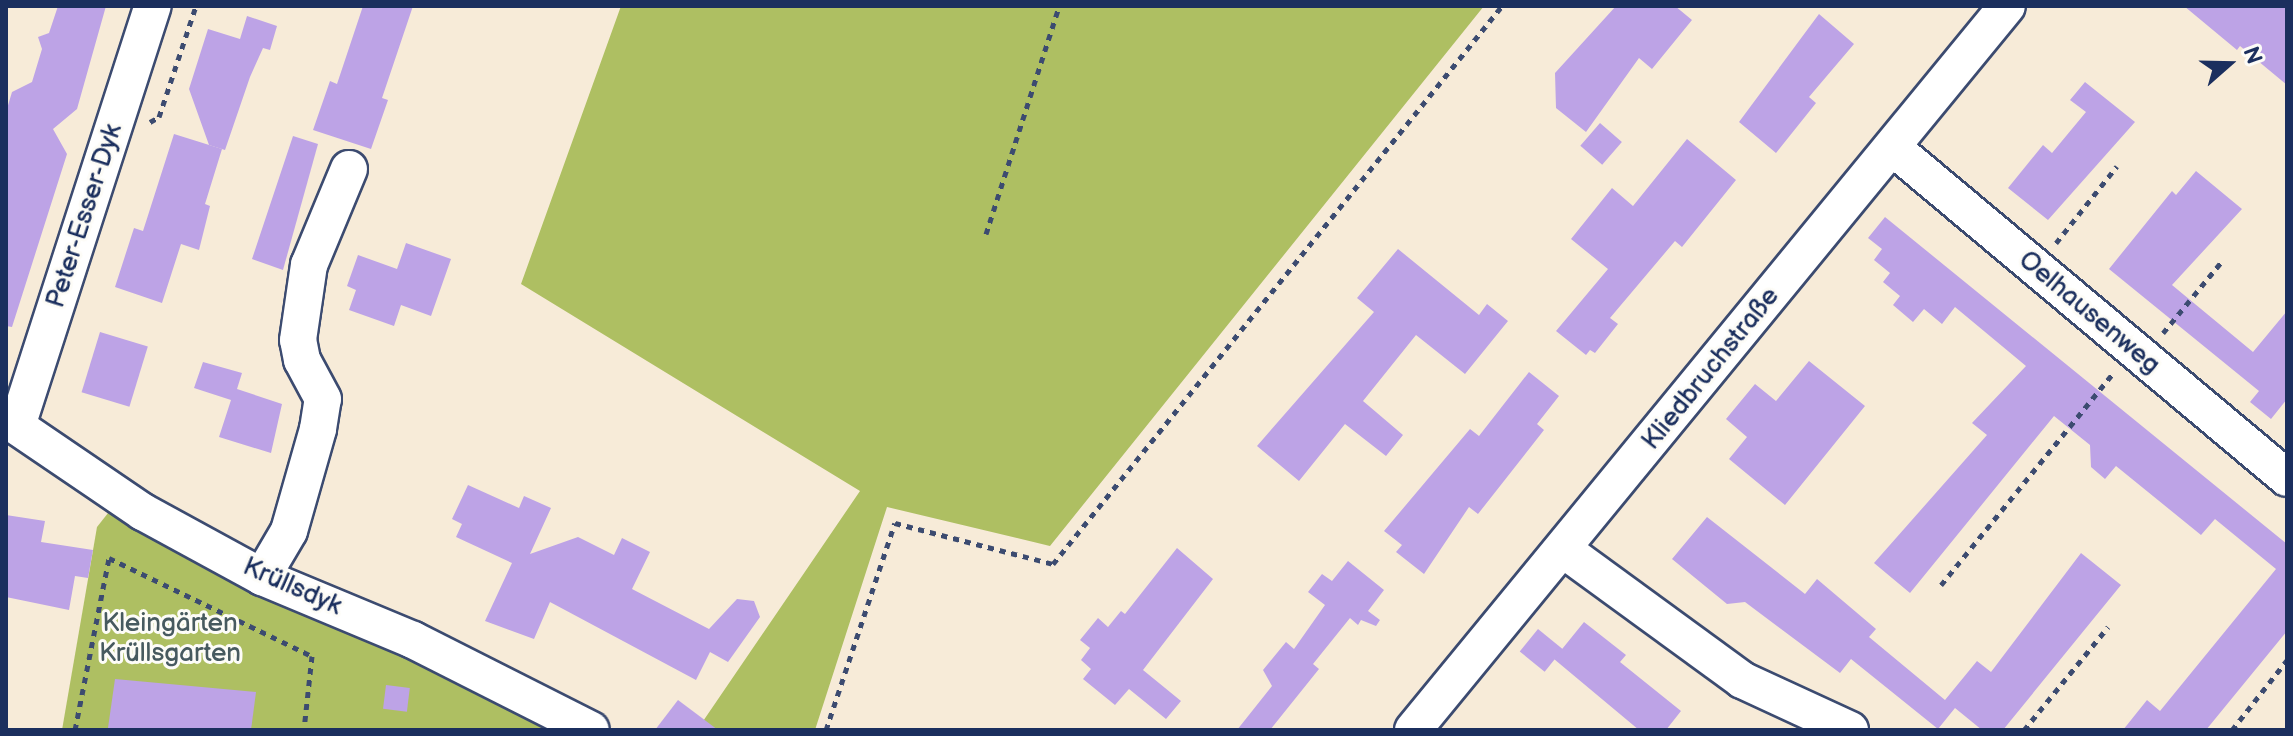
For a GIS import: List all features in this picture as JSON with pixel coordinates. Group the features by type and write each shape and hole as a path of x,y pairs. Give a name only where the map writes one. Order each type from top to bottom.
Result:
{"street":[{"name":"Peter-Esser-Dyk","path":"12,422 153,6"},
{"name":"Kliedbruchstraße","path":"1413,730 1564,550 2007,6"},
{"name":"Oelhausenweg","path":"1892,147 2287,478"},
{"path":"262,577 289,531 318,429 323,399 302,360 298,340 309,265 349,169"},
{"name":"Krüllsdyk","path":"12,422 143,512 262,577 413,640 591,730"},
{"path":"1564,550 1742,680 1850,730"}],"path":[{"path":"986,234 1059,6"},
{"path":"826,730 895,523 1053,564 1502,6"},
{"path":"2036,269 2117,166"},
{"path":"1941,585 2138,354 2223,260"},
{"path":"75,730 109,558 312,656 304,730"},
{"path":"2024,730 2108,627"},
{"path":"2232,730 2287,660"}],"green space":[{"path":"621,6 1484,6 1050,546 887,507 815,730 697,730 860,491 521,284"},
{"name":"Kleingärten Krüllsgarten","path":"112,508 555,730 62,730 97,527"}],"building":[{"path":"58,6 106,6 77,109 53,129 67,154 12,327 6,326 6,112 12,92 32,82 42,49 38,37 49,33"},
{"path":"363,6 413,6 382,98 388,100 371,149 313,130 330,81 337,84"},
{"path":"1616,6 1675,6 1692,20 1652,69 1639,58 1586,132 1556,108 1555,73"},
{"path":"2184,6 2287,6 2287,85 2240,46 2237,50"},
{"path":"1819,14 1854,44 1809,97 1816,103 1776,153 1739,122"},
{"path":"247,16 277,26 270,50 263,48 250,77 225,150 209,145 189,89 208,29 240,39"},
{"path":"2085,82 2135,122 2048,220 2008,188 2043,145 2052,153 2086,112 2070,100"},
{"path":"1600,123 1622,142 1602,165 1580,146"},
{"path":"174,134 222,149 205,204 210,206 199,250 181,244 162,303 115,287 134,228 143,231"},
{"path":"293,136 318,144 283,270 252,259"},
{"path":"1687,139 1736,180 1682,247 1675,241 1610,318 1618,324 1595,353 1590,350 1586,355 1556,331 1608,269 1571,239 1612,188 1633,206"},
{"path":"2196,171 2242,209 2172,285 2253,352 2287,311 2287,399 2271,419 2250,402 2259,391 2109,269 2172,191 2176,195"},
{"path":"1885,217 2287,544 2287,631 2206,730 2123,730 2147,700 2160,711 2276,569 2215,519 2201,535 2116,466 2105,479 2091,467 2090,445 2054,416 1910,593 1874,563 1987,435 1972,423 2026,366 1955,307 1942,324 1924,309 1913,322 1893,305 1900,296 1883,282 1890,273 1874,260 1882,249 1868,238"},
{"path":"406,243 451,259 431,316 401,305 394,326 349,310 356,290 347,286 358,255 397,269"},
{"path":"1398,249 1479,315 1487,304 1508,321 1465,374 1416,335 1363,401 1403,435 1386,456 1345,424 1299,481 1257,446 1374,312 1357,298"},
{"path":"100,332 148,347 129,407 82,392"},
{"path":"1809,361 1865,406 1785,505 1729,459 1747,437 1726,419 1755,384 1776,401"},
{"path":"203,362 242,373 237,389 282,404 271,453 219,437 231,400 194,388"},
{"path":"1529,372 1559,396 1537,424 1544,430 1478,514 1469,507 1424,574 1396,552 1402,545 1384,531 1470,429 1479,436"},
{"path":"468,485 519,508 524,496 551,508 530,554 578,537 614,555 622,538 650,552 632,589 709,629 737,599 754,601 760,617 728,662 710,652 696,680 550,602 534,639 485,621 512,563 456,537 462,524 452,519"},
{"path":"6,515 45,521 41,542 93,550 88,578 75,576 69,610 6,597"},
{"path":"1707,517 1805,594 1817,579 1876,629 1869,637 1945,700 1977,661 1991,672 2081,553 2121,585 2003,730 1982,730 1955,708 1938,729 1851,659 1840,673 1745,602 1727,604 1672,559"},
{"path":"1177,548 1213,579 1143,670 1181,701 1166,719 1129,689 1115,705 1083,679 1091,669 1081,660 1090,648 1080,640 1098,618 1108,627 1121,611 1125,614"},
{"path":"1348,561 1384,590 1368,611 1380,620 1376,626 1361,620 1358,625 1350,618 1313,664 1319,669 1270,730 1237,730 1272,686 1263,670 1286,642 1294,649 1325,605 1308,592 1322,574 1332,581"},
{"path":"1584,622 1626,655 1620,662 1681,711 1666,730 1639,730 1554,659"},
{"path":"1538,629 1563,649 1545,672 1520,652"},
{"path":"115,679 256,692 251,730 108,728"},
{"path":"386,685 410,688 407,712 383,709"},
{"path":"678,700 718,730 655,730"}]}
